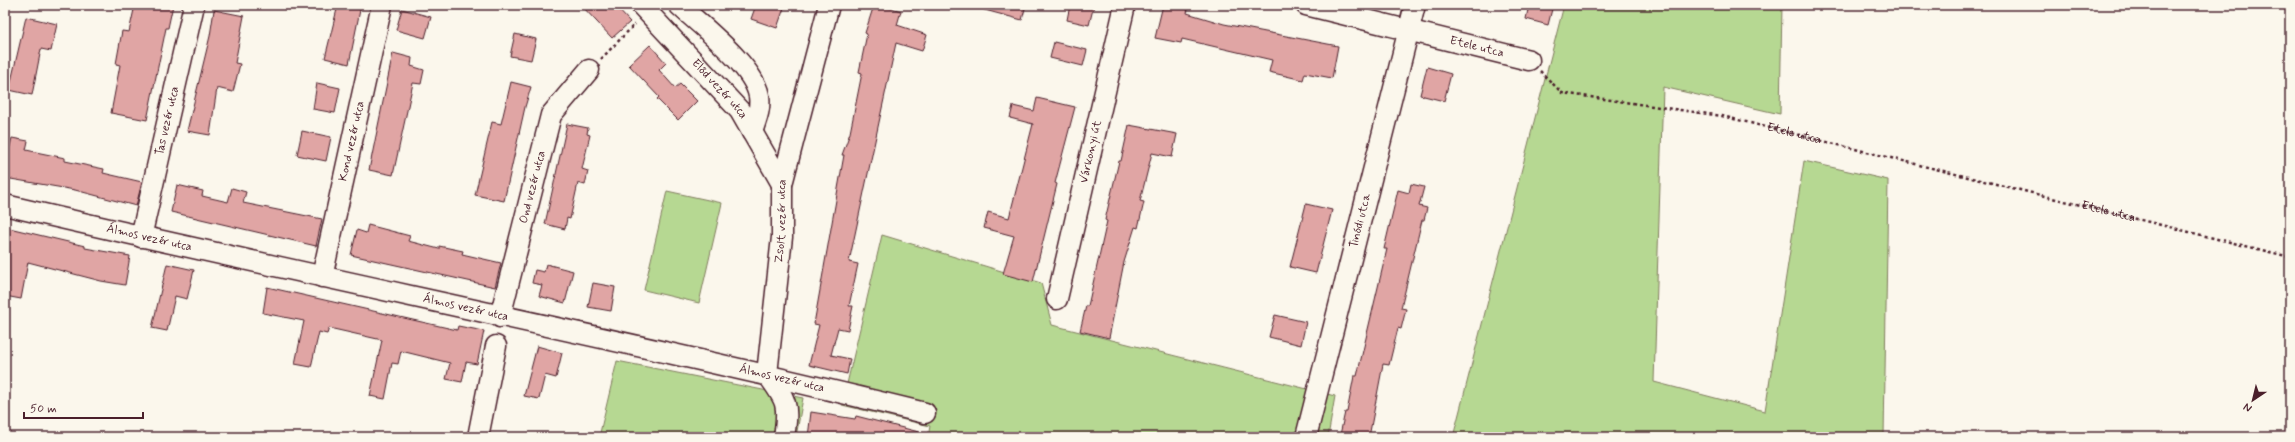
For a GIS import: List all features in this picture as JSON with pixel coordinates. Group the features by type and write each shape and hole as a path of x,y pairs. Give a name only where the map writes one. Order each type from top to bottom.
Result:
{"street":[{"name":"Tas vezér utca","path":"141,237 194,5"},
{"name":"Kond vezér utca","path":"322,277 382,5"},
{"path":"678,5 729,51 753,80 759,96 759,110 752,132"},
{"name":"Zsolt vezér utca","path":"767,374 782,237 782,184 829,5"},
{"name":"Várkonyi út","path":"1057,299 1125,5"},
{"name":"Etele utca","path":"1306,5 1409,32 1529,60"},
{"name":"Tinódi utca","path":"1306,437 1415,5"},
{"name":"Előd vezér utca","path":"644,8 740,110 782,184"},
{"name":"Ond vezér utca","path":"500,317 551,115 589,70"},
{"name":"Álmos vezér utca","path":"5,205 500,317 767,374 925,413"},
{"path":"478,437 496,346"},
{"path":"767,374 783,396 788,411 784,437"}],"path":[{"path":"589,70 644,8"},
{"name":"Etele utca","path":"1529,60 1562,93 1722,116 2290,256"}],"green space":[{"path":"1564,5 1782,5 1780,114 1663,87 1654,382 1765,411 1804,161 1888,180 1884,437 1453,437"},
{"path":"667,191 722,203 699,303 644,290"},
{"path":"882,235 1041,283 1052,325 1335,396 1328,437 928,437 930,426 842,405"},
{"path":"617,361 803,398 796,437 599,437"}],"building":[{"path":"135,5 173,5 168,28 166,28 147,120 111,113 120,65 116,64 122,31 129,32"},
{"path":"338,5 361,5 349,64 325,58"},
{"path":"581,5 614,5 630,22 612,38"},
{"path":"756,5 785,5 777,28 751,19"},
{"path":"874,5 881,5 901,11 897,25 927,35 922,51 896,43 849,262 858,264 849,306 853,306 848,330 838,328 831,355 850,359 847,374 809,365 819,325 814,324 844,155 842,155 850,133 862,73 859,72 867,34 865,33"},
{"path":"981,5 1026,5 1022,20 981,9"},
{"path":"1070,5 1094,5 1089,25 1067,20"},
{"path":"1163,5 1188,9 1187,13 1224,24 1338,46 1332,78 1305,73 1303,80 1269,72 1272,60 1182,39 1181,43 1155,38"},
{"path":"1529,5 1553,5 1548,25 1526,19"},
{"path":"402,9 431,17 425,38 396,30"},
{"path":"214,10 244,16 235,63 240,64 233,92 217,88 210,135 187,131 210,36"},
{"path":"26,17 57,24 51,51 41,49 32,95 9,90"},
{"path":"515,34 536,39 531,60 510,56"},
{"path":"1054,42 1087,50 1083,66 1050,58"},
{"path":"650,45 666,63 659,70 675,88 680,84 697,101 678,120 657,99 659,97 629,65"},
{"path":"393,53 412,58 411,66 424,70 421,84 413,83 393,175 369,170"},
{"path":"1427,67 1451,74 1444,101 1420,95"},
{"path":"511,82 531,87 525,107 504,201 475,195 492,122 501,124"},
{"path":"317,83 340,88 335,113 313,109"},
{"path":"1037,98 1075,107 1055,183 1057,184 1033,282 1003,274 1014,236 984,228 988,212 1009,218 1033,124 1010,118 1013,106 1034,111"},
{"path":"567,124 588,128 587,134 590,135 582,169 588,171 585,185 578,183 570,219 567,218 565,229 545,224"},
{"path":"1129,125 1177,134 1172,157 1152,153 1140,201 1144,202 1138,228 1135,227 1124,262 1109,338 1080,331 1086,306 1088,306 1107,221 1105,220"},
{"path":"302,131 331,137 326,161 297,155"},
{"path":"12,138 28,141 26,150 65,158 65,161 104,169 103,173 142,182 136,206 75,190 5,178 5,154 8,154"},
{"path":"1411,184 1424,187 1419,206 1427,208 1424,220 1422,220 1401,308 1406,309 1401,329 1398,328 1389,365 1383,364 1369,437 1340,435 1345,412 1347,412 1354,376 1357,376 1387,249 1384,249 1398,190 1409,193"},
{"path":"177,185 203,191 202,196 228,202 232,188 246,192 243,203 322,219 316,246 171,212"},
{"path":"1306,204 1332,210 1316,273 1290,267"},
{"path":"368,225 410,236 408,241 439,249 439,246 463,251 462,254 501,263 495,287 351,255 357,230 366,233"},
{"path":"5,227 85,246 85,248 130,256 125,285 101,281 28,262 21,299 5,296"},
{"path":"167,264 194,270 187,299 175,296 167,331 152,328"},
{"path":"546,264 573,271 565,303 539,296 542,285 532,283 535,270 544,272"},
{"path":"593,283 615,287 611,311 588,307"},
{"path":"267,287 457,330 458,326 484,331 477,364 466,362 462,382 446,379 450,363 401,351 398,364 392,363 385,399 370,396 382,340 329,328 327,334 319,332 311,367 295,364 304,321 263,313"},
{"path":"1275,315 1306,322 1301,345 1269,337"},
{"path":"537,346 562,353 556,378 545,375 539,399 524,396"},
{"path":"811,412 855,419 856,416 919,432 918,437 808,437"}]}
